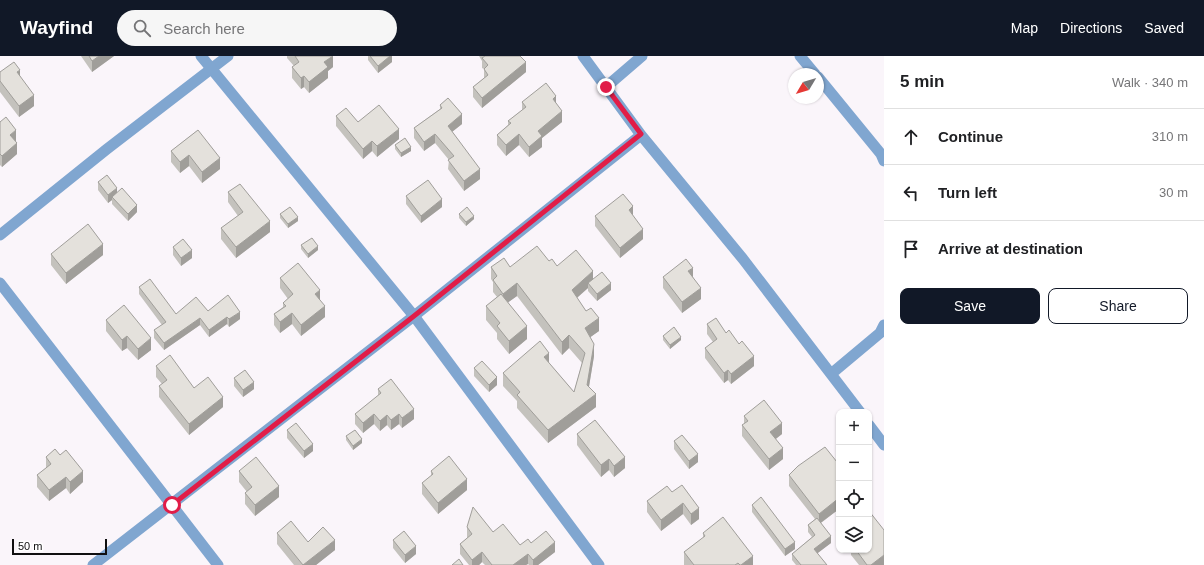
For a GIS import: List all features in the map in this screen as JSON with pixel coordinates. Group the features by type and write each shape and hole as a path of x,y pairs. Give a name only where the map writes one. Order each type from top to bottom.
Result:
{"street":[{"path":"201,56 414,316 599,565"},
{"path":"0,235 101,154 228,56"},
{"path":"583,56 641,134 743,259 858,409"},
{"path":"606,87 642,56"},
{"path":"800,56 810,68"},
{"path":"824,85 881,154 884,161"},
{"path":"93,565 414,316 641,134"},
{"path":"0,282 218,565"},
{"path":"831,374 880,333 884,325"},
{"path":"872,429 884,445"}],"building":[{"path":"89,56 99,56 92,61"},
{"path":"295,56 333,56 324,62 328,67 309,82 304,76 301,78 292,67 299,62"},
{"path":"370,56 390,56 378,66"},
{"path":"485,56 520,56 526,62 482,98 473,87 488,75 484,69 488,65 482,58"},
{"path":"14,62 20,70 17,72 34,95 19,106 0,81 0,72"},
{"path":"546,83 556,96 553,99 562,111 538,131 542,136 529,147 519,134 506,145 497,135 511,123 508,121 526,107 522,102"},
{"path":"448,98 462,114 448,126 480,169 464,181 448,160 454,156 435,134 424,142 414,128 442,108 440,105"},
{"path":"379,105 399,129 377,146 372,141 363,149 336,116 346,108 358,122"},
{"path":"6,117 16,130 10,135 17,143 2,156 0,154 0,122"},
{"path":"198,130 220,158 202,172 189,155 180,162 171,151"},
{"path":"405,138 411,147 401,153 395,145"},
{"path":"107,175 117,188 108,195 98,182"},
{"path":"428,180 442,199 421,216 406,196"},
{"path":"240,184 270,221 236,247 221,228 243,212 228,192"},
{"path":"122,188 137,205 128,214 112,197"},
{"path":"623,194 633,206 629,210 643,229 620,248 595,216"},
{"path":"290,207 298,217 288,224 280,214"},
{"path":"467,207 474,216 466,222 459,214"},
{"path":"88,224 103,244 66,273 51,254"},
{"path":"312,238 318,246 308,254 301,245"},
{"path":"183,239 192,250 181,258 173,247"},
{"path":"537,246 549,261 552,259 557,266 576,250 593,271 572,290 586,311 591,308 599,318 585,328 594,344 587,385 596,394 548,430 517,395 520,392 503,373 540,341 549,353 544,357 574,392 585,353 569,335 562,342 517,283 503,294 493,280 497,276 491,267 504,258 510,267"},
{"path":"686,259 693,268 688,271 701,288 682,302 663,277"},
{"path":"298,263 320,290 315,294 325,306 301,325 292,313 280,322 274,314 286,306 283,303 293,294 280,278"},
{"path":"602,272 611,283 597,294 588,283"},
{"path":"150,279 176,314 196,297 208,311 228,295 240,312 229,319 227,317 209,330 200,318 164,343 154,330 166,322 139,287"},
{"path":"501,294 527,326 509,341 497,326 500,323 486,306"},
{"path":"124,305 151,338 138,349 127,336 122,340 106,320"},
{"path":"716,318 726,333 729,330 739,344 742,341 754,356 731,374 728,370 724,373 705,348 717,339 707,324"},
{"path":"674,327 681,337 670,345 663,336"},
{"path":"170,355 194,388 208,377 223,397 189,424 159,386 167,380 156,366"},
{"path":"482,361 497,377 489,385 474,368"},
{"path":"245,370 254,382 243,390 234,378"},
{"path":"391,379 414,409 402,418 399,414 391,420 387,415 380,421 374,414 363,423 355,414 381,393 378,389"},
{"path":"764,400 782,423 770,432 783,448 769,459 742,425 748,421 744,416"},
{"path":"595,420 625,457 614,466 609,459 601,465 577,434"},
{"path":"296,423 313,444 304,451 287,430"},
{"path":"355,430 362,439 353,446 346,436"},
{"path":"682,435 698,454 689,461 674,441"},
{"path":"825,447 836,461 836,500 819,514 789,475 798,466"},
{"path":"55,449 60,455 66,450 83,471 70,482 66,477 49,490 37,475 51,464 46,457"},
{"path":"449,456 467,479 438,503 422,483 433,474 431,471"},
{"path":"256,457 279,486 255,505 245,493 252,487 239,471"},
{"path":"682,485 699,508 691,514 683,503 661,520 647,501 667,486 672,492"},
{"path":"761,497 795,542 785,549 752,505"},
{"path":"473,507 493,532 503,524 520,545 528,539 531,543 546,531 555,542 533,560 528,554 513,565 492,565 482,552 472,560 460,544 472,534 467,527"},
{"path":"872,515 884,530 884,555 871,565 867,565 858,553 872,553"},
{"path":"723,517 753,556 741,565 738,563 735,565 694,565 684,552 705,536 703,533"},
{"path":"817,518 831,536 814,549 827,565 801,565 792,554 815,535 808,525"},
{"path":"291,521 308,542 323,527 335,540 303,565 277,533"},
{"path":"404,531 416,546 405,555 393,540"},
{"path":"459,559 463,565 452,565"}],"route":[{"path":"172,505 414,316 641,134 606,87"}]}
